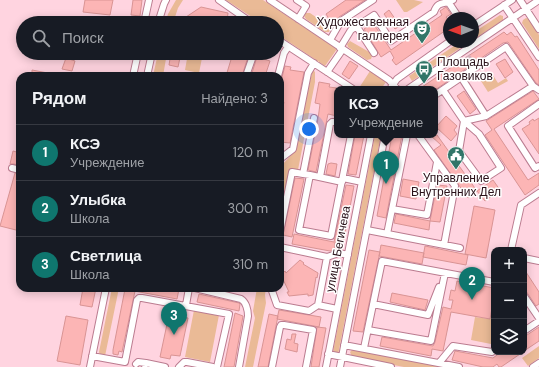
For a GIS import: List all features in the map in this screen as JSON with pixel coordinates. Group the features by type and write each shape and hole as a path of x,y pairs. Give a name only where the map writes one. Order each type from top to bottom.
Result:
{"street":[{"path":"146,16 149,0"},
{"path":"160,16 166,0"},
{"path":"219,0 242,16"},
{"path":"270,0 389,80 392,86"},
{"path":"298,0 306,6 298,19"},
{"path":"330,40 341,21 373,0"},
{"path":"479,22 512,0"},
{"path":"520,0 539,28"},
{"path":"412,86 539,0"},
{"path":"327,72 354,28 374,15 391,41 434,12 436,7 443,2 451,1 456,12"},
{"path":"504,5 539,58"},
{"path":"341,21 354,28 374,53"},
{"path":"284,43 348,86"},
{"path":"284,53 288,46"},
{"path":"394,86 397,79 443,46"},
{"path":"438,93 474,67 506,47 532,86 539,90"},
{"path":"463,51 467,56"},
{"path":"134,72 136,60"},
{"path":"148,72 150,60"},
{"path":"247,72 252,60"},
{"path":"279,72 282,60"},
{"path":"284,156 293,149 308,73 314,64"},
{"path":"461,77 486,116"},
{"path":"464,121 486,116 532,86"},
{"path":"443,90 464,121 479,134 501,168 481,181 459,151 464,121"},
{"path":"539,104 508,126 535,168 539,166"},
{"path":"303,174 314,118"},
{"path":"320,178 330,124 334,122"},
{"path":"310,176 299,230 331,236 350,138"},
{"name":"улица Бегичева","path":"326,367 370,138"},
{"name":"улица Бегичева","path":"340,367 384,138"},
{"path":"387,234 406,138"},
{"path":"420,138 455,186 444,245"},
{"path":"392,209 427,215 437,162"},
{"path":"12,168 16,169"},
{"path":"284,212 292,172 320,178 362,182"},
{"path":"512,247 521,205 539,193"},
{"path":"366,230 460,248"},
{"path":"284,248 327,257 339,253 348,255"},
{"path":"272,292 277,305 309,312 318,305 327,257"},
{"path":"527,259 539,261"},
{"path":"364,348 382,261 491,281"},
{"path":"373,304 428,315 445,273"},
{"path":"368,330 431,341 445,273"},
{"path":"90,367 105,292"},
{"path":"186,306 188,292"},
{"path":"212,292 241,299 244,301 247,308 248,316 239,367"},
{"path":"126,362 139,298 229,314 217,367"},
{"path":"527,300 539,318"},
{"path":"318,305 337,309"},
{"path":"527,329 539,321"},
{"path":"272,367 280,327 281,325 284,325 313,330 306,367"},
{"path":"344,344 459,367"},
{"path":"439,363 453,346 491,352"},
{"path":"328,354 391,367"},
{"path":"92,356 126,362 135,366 138,362 145,365 165,367"},
{"path":"179,367 184,362 213,367"},
{"path":"533,367 539,363"}],"shaded area":[{"path":"176,0 183,0 175,16 167,16"},
{"path":"226,0 263,0 337,49 325,66 284,39 284,16 250,16"},
{"path":"396,0 414,0 423,2 407,12 404,12"},
{"path":"306,13 310,13 329,26 331,29 329,32 325,32 306,19 304,16"},
{"path":"500,15 503,16 503,20 479,36 479,29"},
{"path":"526,18 529,19 539,35 539,49 522,23"},
{"path":"350,41 371,53 371,59 367,60 348,47 347,44"},
{"path":"451,48 460,48 412,81 409,76"},
{"path":"156,60 166,60 164,72 154,72"},
{"path":"187,60 202,60 199,72 185,70"},
{"path":"313,70 315,72 315,82 298,170 289,172 284,197 284,163 296,150"},
{"path":"370,71 386,82 383,86 360,86"},
{"path":"491,72 498,83 506,78 508,81 488,92 481,81 489,76 488,74"},
{"path":"374,138 380,138 338,355 333,352"},
{"path":"111,292 118,292 105,356 100,355 99,352"},
{"path":"256,292 265,292 266,303 253,367 245,367 255,318 253,311"},
{"path":"194,310 219,315 210,362 185,357"},
{"path":"491,314 491,344 471,340 475,317 490,319"},
{"path":"539,346 539,358 528,366 522,358"},
{"path":"353,349 438,367 404,367 352,357 350,352"}],"building":[{"path":"85,0 113,0 110,15 83,12"},
{"path":"133,0 142,0 140,16 131,15"},
{"path":"346,0 365,0 339,17 332,24 326,14"},
{"path":"201,7 228,13 228,16 188,16"},
{"path":"446,7 450,12 443,12 443,32 396,65 392,60 394,58 390,51 381,57 364,29 373,23 391,50 442,15 440,11"},
{"path":"389,10 400,26 395,29 384,14"},
{"path":"504,32 507,35 511,32 515,37 517,36 539,70 539,85 536,83 508,42 503,43 438,88 438,86 423,86"},
{"path":"505,59 513,72 505,78 496,64"},
{"path":"65,60 75,61 72,71 62,69"},
{"path":"170,60 180,60 178,67 169,65"},
{"path":"231,60 247,60 243,72 227,72"},
{"path":"256,60 270,61 266,72 252,72"},
{"path":"350,61 358,66 349,79 342,74"},
{"path":"285,66 291,67 290,70 304,72 290,143 284,142 283,72"},
{"path":"32,70 42,72 32,72"},
{"path":"319,82 330,84 329,87 334,88 334,115 328,114 316,172 308,170 320,104 315,103"},
{"path":"464,91 476,109 470,114 457,96"},
{"path":"533,91 539,99 494,129 528,180 539,173 539,185 525,195 485,135 492,130 486,121"},
{"path":"446,116 457,126 454,130 457,134 451,141 438,129 438,125"},
{"path":"539,118 539,154 522,129 530,124 529,122 533,119 534,121"},
{"name":"Управление Внутренних Дел","path":"438,136 477,191 468,198 434,150 441,145 433,138 438,138"},
{"path":"354,138 363,138 356,175 348,174"},
{"path":"391,138 401,138 386,218 377,216"},
{"path":"13,151 16,152 16,165 10,164"},
{"path":"328,164 337,164 335,176 326,174"},
{"path":"15,173 16,173 16,230 0,226"},
{"path":"295,178 304,179 292,237 284,235"},
{"path":"403,179 419,182 416,199 400,196"},
{"path":"493,180 500,190 485,201 477,191"},
{"path":"346,185 354,186 343,244 335,242 334,250 330,251 292,244 294,234 334,242"},
{"path":"437,185 447,186 440,222 430,221"},
{"path":"474,206 495,210 486,258 465,254"},
{"path":"396,214 430,221 429,230 394,223"},
{"path":"381,245 424,253 422,264 379,256"},
{"path":"425,246 468,255 466,265 423,257"},
{"path":"369,250 380,252 363,332 353,331"},
{"path":"300,260 304,263 303,264 318,273 313,295 308,296 308,294 289,296 287,292 289,292 284,281 285,271 286,273"},
{"path":"527,274 539,292 539,304 536,306 527,292"},
{"path":"457,281 491,287 490,319 451,312 443,351 432,349 431,356 380,346 382,337 433,346 443,307 451,309 453,300 449,300 451,290 455,291"},
{"path":"82,292 95,292 92,307 80,305"},
{"path":"124,292 135,292 122,352 119,351 118,355 113,354"},
{"path":"140,292 178,292 177,299"},
{"path":"392,293 428,300 425,310 390,302"},
{"path":"199,294 239,303 239,311 197,302"},
{"path":"170,310 180,312 179,317 188,318 180,356 171,355 170,359 160,357"},
{"path":"279,310 321,317 319,327 277,319"},
{"path":"235,313 243,316 234,367 224,367"},
{"path":"269,314 278,316 268,367 258,367"},
{"path":"66,316 88,320 80,365 57,361"},
{"path":"317,327 326,328 319,367 311,367"},
{"path":"539,327 539,341 527,349 527,335"},
{"path":"292,334 296,334 294,343 298,344 297,352 285,349 287,339 291,340"},
{"path":"455,351 493,358 497,355 519,355 501,367 497,364 493,367 483,367 452,360"}],"tunnel":[{"path":"467,56 473,65"}],"place":[{"name":"Художественная галлерея","path":"422,44"},
{"name":"Площадь Газовиков","path":"424,84"},
{"name":"Управление Внутренних Дел","path":"456,170"},
{"name":"КСЭ","path":"386,184"},
{"name":"Улыбка","path":"472,300"},
{"name":"Светлица","path":"174,335"}]}
